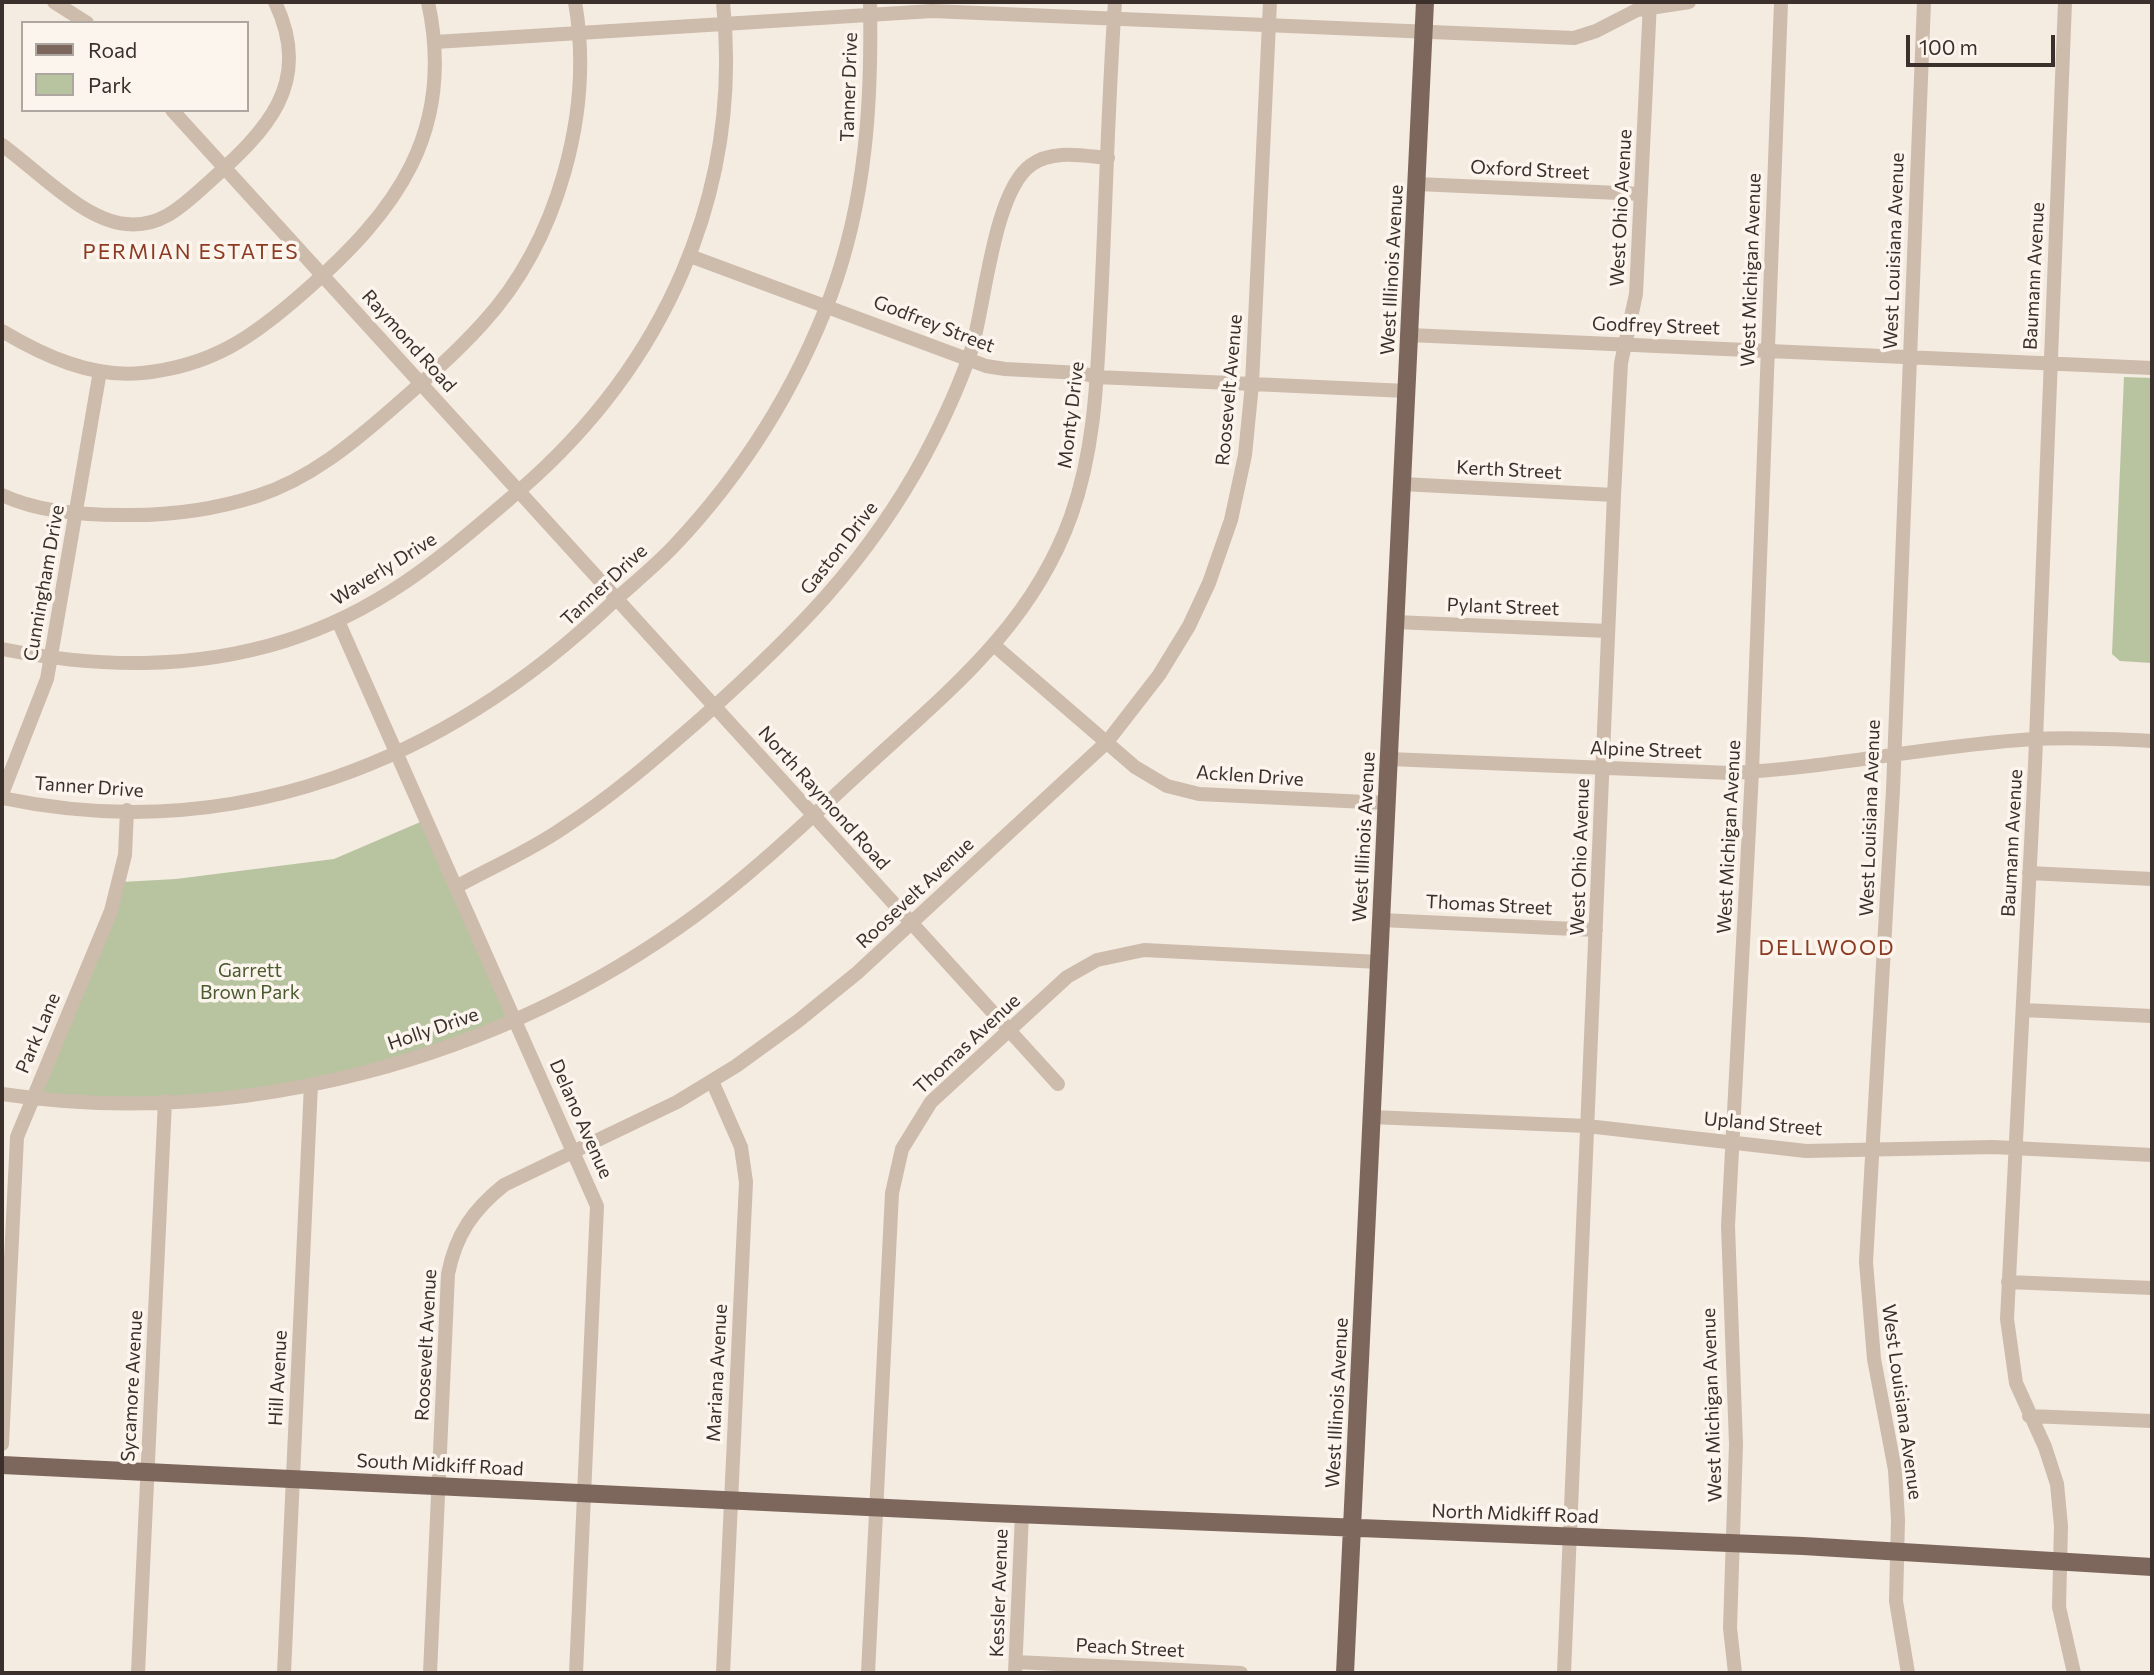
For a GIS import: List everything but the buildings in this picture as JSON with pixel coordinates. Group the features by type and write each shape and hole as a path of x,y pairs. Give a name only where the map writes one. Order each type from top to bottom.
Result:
{"main road":[{"name":"West Illinois Avenue","path":"1345,1673 1425,2"},
{"name":"South Midkiff Road","path":"2,1465 876,1508"},
{"name":"North Midkiff Road","path":"876,1508 1734,1544 2152,1567"}],"street":[{"path":"54,2 84,21"},
{"path":"2,145 94,214 125,224 149,224 174,213 269,123 284,93 289,67 289,43 275,2"},
{"path":"2,331 55,359 100,371 141,373 186,366 225,352 258,332 324,275 373,226 411,170 431,106 435,42 428,2"},
{"path":"2,495 75,514 167,516 258,495 299,478 348,447 421,383 484,322 520,271 545,225 562,180 574,134 581,85 580,33 575,2"},
{"name":"Waverly Drive","path":"2,649 50,658 110,664 183,662 255,649 338,621 399,587 448,553 519,490 573,441 618,387 661,319 690,256 708,200 720,143 726,65 723,2"},
{"name":"Monty Drive","path":"813,816 995,646 1041,580 1069,520 1090,442 1097,377 1115,2"},
{"name":"Roosevelt Avenue","path":"430,1673 448,1274 458,1238 472,1214 494,1192 660,1111 712,1081 813,1009 911,923 1107,742 1159,676 1184,635 1209,583 1238,493 1246,446 1252,384 1270,2"},
{"path":"435,42 725,24 870,8 1574,37 1650,4 1689,2"},
{"name":"West Michigan Avenue","path":"1735,1673 1730,1628 1736,1444 1728,1257 1752,772 1781,2"},
{"name":"West Louisiana Avenue","path":"1908,1673 1897,1616 1895,1469 1878,1386 1869,1317 1866,1262 1892,755 1924,2"},
{"name":"Baumann Avenue","path":"2066,2 2029,873 2008,1282 2010,1354 2029,1416 2045,1447 2057,1484 2061,1526 2060,1622 2074,1673"},
{"name":"West Ohio Avenue","path":"1564,1673 1614,495 1621,363 1636,294 1650,4"},
{"name":"Tanner Drive","path":"2,796 64,807 127,810 198,807 276,794 332,779 397,754 466,718 509,691 559,653 672,548 736,471 784,397 825,308 853,220 870,113 870,8"},
{"name":"Raymond Road","path":"174,112 616,599"},
{"name":"Gaston Drive","path":"456,887 561,830 614,794 791,636 858,561 918,468 968,359 1004,208 1015,180 1033,163 1050,156 1108,159"},
{"name":"Oxford Street","path":"1417,184 1641,194"},
{"name":"Godfrey Street","path":"690,256 825,308 842,310 968,359 1005,369 1081,373 1097,377 1407,391"},
{"name":"Godfrey Street","path":"1409,335 2152,368"},
{"name":"Cunningham Drive","path":"2,796 43,695 100,371"},
{"name":"Kerth Street","path":"1402,484 1614,495"},
{"name":"North Raymond Road","path":"616,599 716,705 813,816 1058,1084"},
{"name":"Delano Avenue","path":"338,621 593,1194 597,1214 576,1673"},
{"name":"Pylant Street","path":"1395,622 1608,631"},
{"name":"Acklen Drive","path":"995,646 1141,771 1185,792 1387,803"},
{"name":"Alpine Street","path":"1389,759 1752,772 2035,739 2152,741"},
{"name":"Park Lane","path":"2,1444 17,1141 111,911 124,865 127,810"},
{"name":"Holly Drive","path":"2,1094 100,1101 164,1101 259,1093 311,1084 414,1058 516,1020 578,990 681,926 749,873 813,816"},
{"path":"2029,873 2152,878"},
{"name":"Thomas Street","path":"1381,920 1596,930"},
{"name":"Thomas Avenue","path":"868,1673 895,1172 906,1141 929,1105 1067,977 1097,960 1128,952 1379,962"},
{"path":"2022,1010 2152,1016"},
{"name":"Mariana Avenue","path":"712,1081 741,1147 746,1182 723,1673"},
{"name":"Hill Avenue","path":"284,1673 311,1084"},
{"name":"Sycamore Avenue","path":"138,1673 164,1101"},
{"name":"Upland Street","path":"1371,1117 1587,1126 1805,1151 1872,1148 2015,1149 2152,1155"},
{"path":"2008,1282 2152,1288"},
{"path":"2029,1416 2152,1421"},
{"name":"Kessler Avenue","path":"1015,1668 1022,1514"},
{"name":"Peach Street","path":"1015,1668 1241,1673"}],"green space":[{"path":"2124,377 2152,378 2152,663 2120,661 2112,654"},
{"name":"Garrett Brown Park","path":"425,820 516,1020 414,1058 223,1097 33,1097 121,882 176,879 334,859"}],"district":[{"name":"PERMIAN ESTATES","path":"191,252"},
{"name":"DELLWOOD","path":"1827,948"}]}
